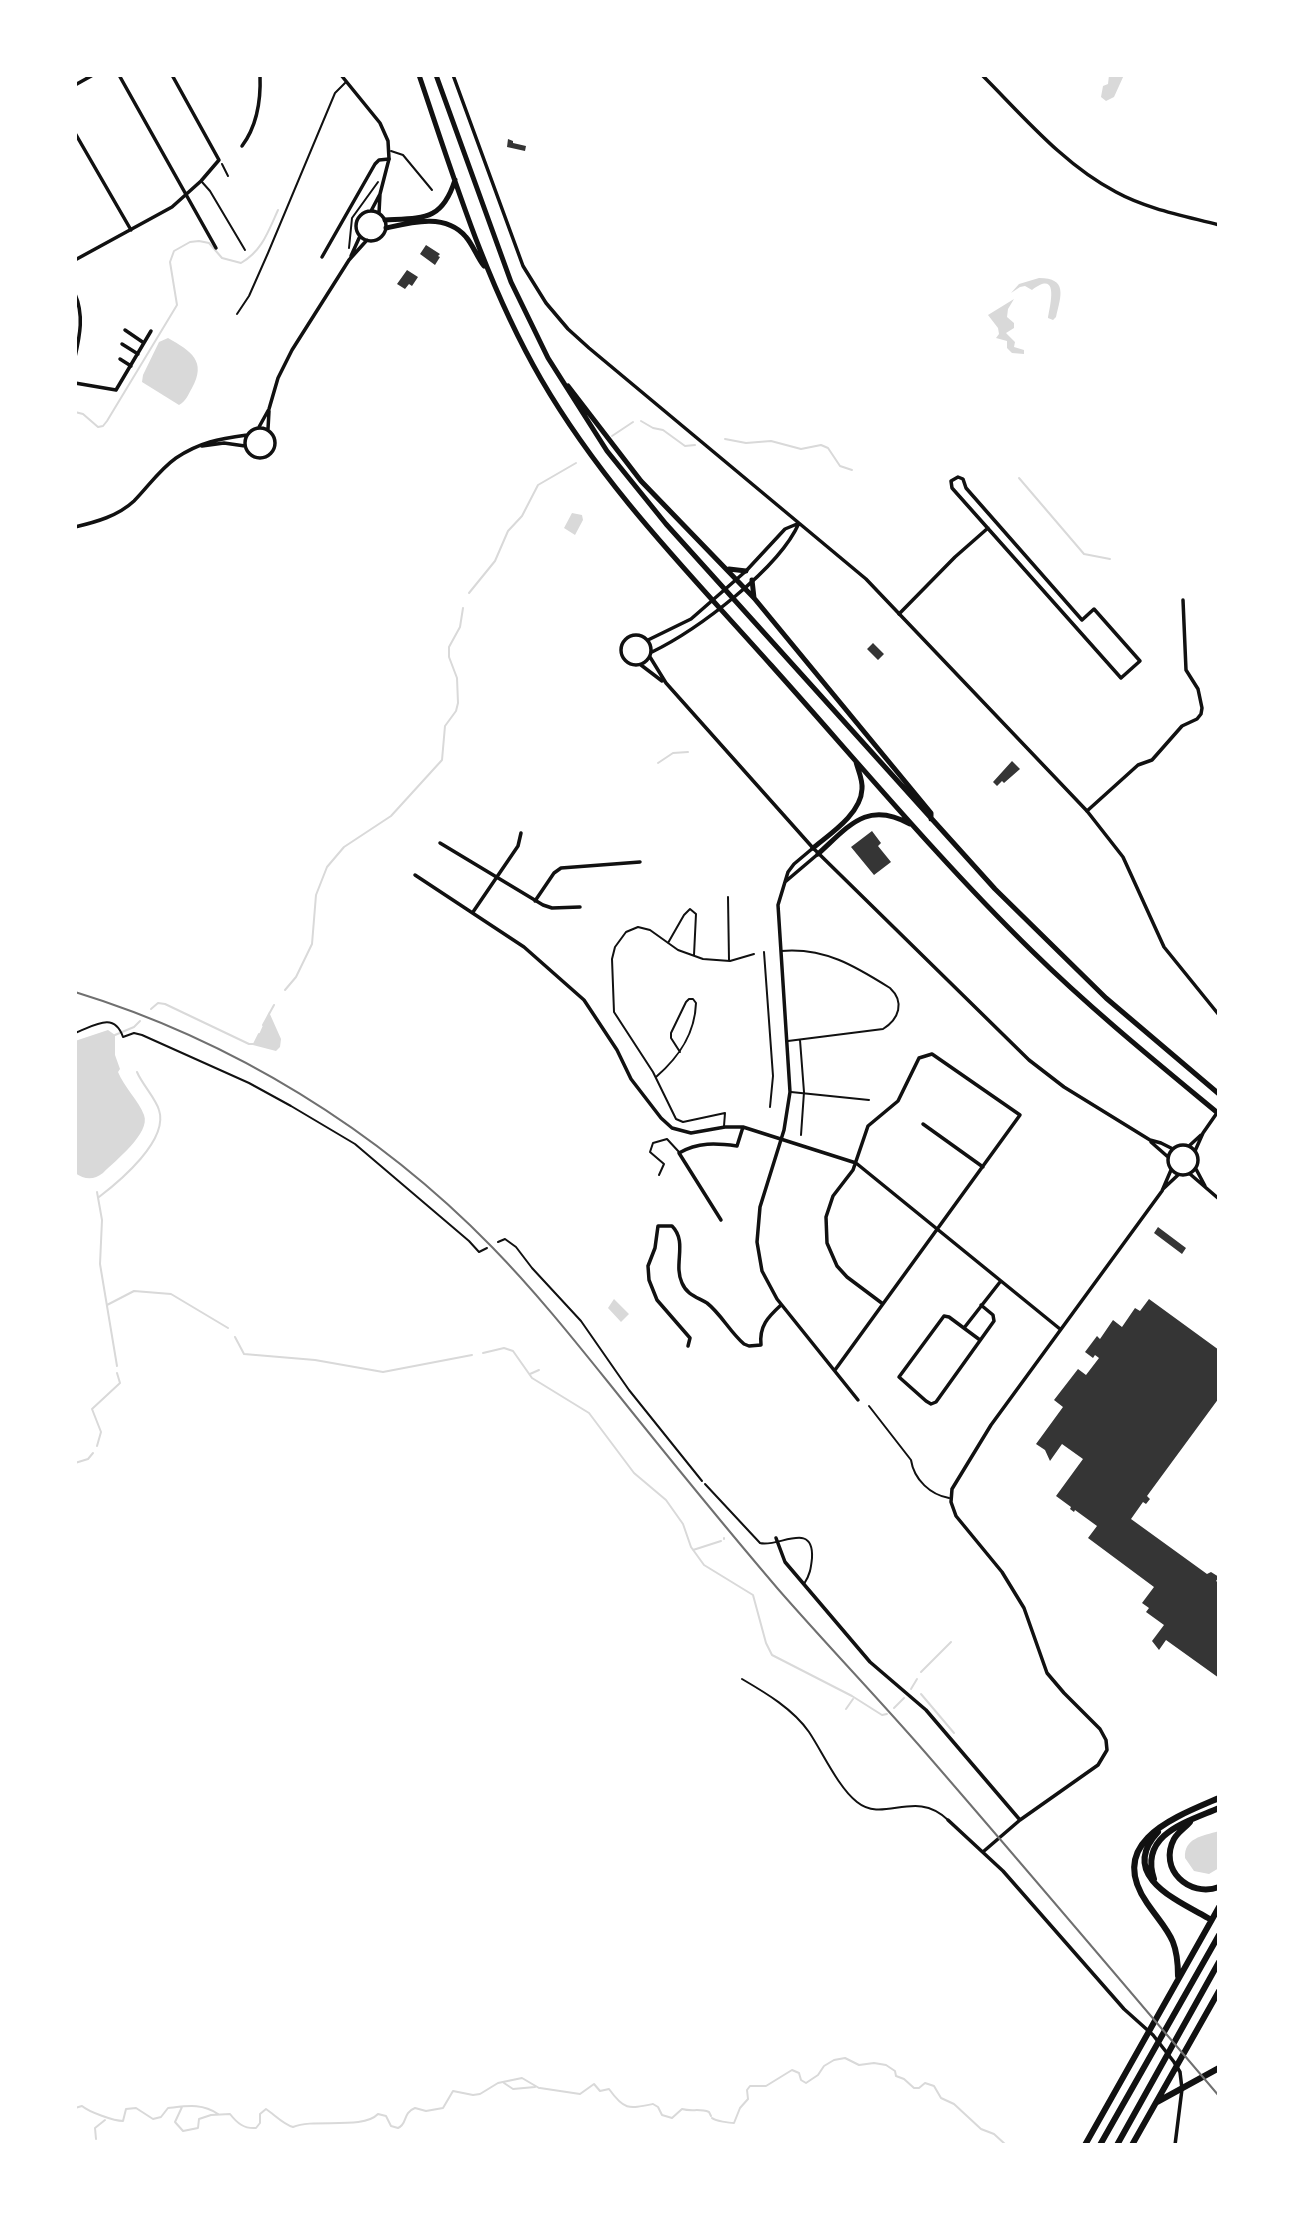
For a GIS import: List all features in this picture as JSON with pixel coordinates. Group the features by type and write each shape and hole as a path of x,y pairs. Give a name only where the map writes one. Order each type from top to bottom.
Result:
{"highway":[{"path":"1178,1978 1177,1953 1173,1940 1145,1900 1135,1875 1136,1857 1142,1843 1162,1824 1219,1798"},
{"path":"1158,1887 1151,1868 1156,1846 1170,1830 1219,1808"},
{"path":"1191,1820 1174,1838 1170,1862 1173,1872 1180,1881 1192,1888 1207,1890 1219,1887"},
{"path":"1162,1824 1147,1845 1143,1858 1146,1870 1158,1887 1208,1918"},
{"path":"1085,2145 1218,1909"},
{"path":"1100,2145 1219,1935"},
{"path":"1117,2145 1219,1962"},
{"path":"1132,2145 1219,1991"},
{"path":"1155,2103 1218,2068"}],"main road":[{"path":"419,75 454,180 491,278 526,352 583,445 618,492 977,894 1053,971 1130,1040 1219,1112"},
{"path":"436,75 510,282 548,358 607,451 715,578 931,819 1054,949 1106,998 1219,1094"},
{"path":"385,220 436,212 445,205 454,180"},
{"path":"386,228 422,222 446,223 466,237 491,278"},
{"path":"548,358 591,419 641,481 754,598 931,813 931,819"},
{"path":"726,567 746,571"},
{"path":"752,580 754,598"},
{"path":"813,848 857,806 862,789 855,759"},
{"path":"818,854 862,817 877,813 887,814 916,827"}],"street":[{"path":"75,85 93,75"},
{"path":"119,75 216,248"},
{"path":"75,260 162,214 201,181 219,160 172,75"},
{"path":"242,146 249,137 256,117 260,75"},
{"path":"341,75 385,132 390,151 380,194 379,213"},
{"path":"453,75 516,252 546,303 579,339 866,579 1087,811 1123,857 1164,947 1219,1015"},
{"path":"982,75 1065,156 1100,183 1130,199 1219,225"},
{"path":"75,133 131,230"},
{"path":"322,257 375,164 379,160 389,159"},
{"path":"371,211 380,194"},
{"path":"363,213 379,213 385,220 386,228 378,239 367,240 360,236 356,228 357,220 363,213"},
{"path":"259,427 269,409 285,363 349,260 360,236"},
{"path":"349,260 367,240"},
{"path":"75,294 81,322 75,357"},
{"path":"125,330 144,343"},
{"path":"75,383 116,390 151,331"},
{"path":"122,344 138,354"},
{"path":"120,359 131,366"},
{"path":"199,446 224,443 245,446 253,456 269,456 275,449 275,440 268,429 269,409"},
{"path":"245,446 247,435 252,430 259,427 268,429"},
{"path":"75,527 102,520 122,510 164,468 186,452 208,441 247,435"},
{"path":"953,479 963,479 966,488 1082,620 1094,609 1140,661 1121,678 988,528 952,488 950,484 953,479"},
{"path":"666,683 641,665 625,661 621,651 625,640 634,635 648,640 691,619 746,571 785,529 799,523"},
{"path":"641,665 652,652 697,626 752,580 794,536 799,523"},
{"path":"899,614 988,528"},
{"path":"1087,811 1138,765 1152,760 1182,726 1197,719 1201,713 1198,689 1186,670 1182,600"},
{"path":"648,640 652,652"},
{"path":"650,657 666,683 818,854 1029,1060 1064,1087 1150,1140 1172,1149"},
{"path":"474,912 518,846 521,833"},
{"path":"440,843 535,901 552,908 580,906"},
{"path":"813,848 794,864 783,883 778,910 790,1092 782,1139 760,1207 757,1227 759,1259 767,1282 781,1305 858,1400"},
{"path":"783,883 818,854"},
{"path":"535,901 561,867 640,862"},
{"path":"415,875 524,947 584,1000 617,1050 631,1079 666,1123 679,1131 691,1133 743,1127 856,1163 1059,1329"},
{"path":"835,1370 983,1167 1020,1115 932,1054 923,1055 916,1061 901,1097 868,1126 852,1172 830,1202 826,1227 827,1243 833,1258 844,1273 883,1304"},
{"path":"1189,1146 1219,1112"},
{"path":"923,1124 983,1167"},
{"path":"721,1220 679,1153 711,1143 737,1146 743,1127"},
{"path":"1195,1151 1203,1133"},
{"path":"1150,1140 1168,1157"},
{"path":"984,1851 1020,1819 1098,1765 1107,1750 1101,1729 1047,1673 1015,1590 956,1516 950,1498 953,1484 1059,1329 1162,1191 1178,1175 1190,1174 1196,1169 1199,1160 1189,1146 1180,1145 1172,1149 1168,1157 1171,1170 1162,1191"},
{"path":"1196,1169 1205,1188"},
{"path":"1171,1170 1178,1175"},
{"path":"1190,1174 1219,1199"},
{"path":"688,1346 690,1338 657,1300 649,1280 648,1266 655,1248 656,1229 660,1225 672,1226 680,1237 679,1272 685,1289 708,1305 744,1344 761,1345 764,1322 781,1305"},
{"path":"964,1328 1000,1282"},
{"path":"980,1340 944,1316 899,1377 926,1401 931,1404 936,1402 980,1340 995,1318 981,1305"},
{"path":"776,1541 785,1562 870,1662 926,1710 1020,1819"},
{"path":"948,1820 1012,1880 1124,2009 1145,2027 1174,2062 1181,2079 1175,2145"}],"lane":[{"path":"237,314 249,296 335,93 347,82"},
{"path":"390,151 403,155 432,190"},
{"path":"201,181 210,191 245,250"},
{"path":"728,897 730,961"},
{"path":"668,944 687,910 693,911 696,914 694,957"},
{"path":"725,1127 725,1114 682,1122 675,1116 655,1077 614,1012 612,959 621,937 638,927 650,930 668,944 694,957 730,961 754,954"},
{"path":"780,951 809,951 848,962 890,988 899,1005 894,1020 883,1029 787,1041"},
{"path":"764,952 773,1076 770,1107"},
{"path":"655,1077 680,1052 692,1026 696,1003 693,999 686,1002 671,1033 671,1038 680,1052"},
{"path":"800,1039 804,1092 802,1135"},
{"path":"790,1092 869,1100"},
{"path":"659,1175 664,1164 650,1152 653,1143 667,1139 679,1153"},
{"path":"869,1406 911,1461 912,1469 928,1490 950,1498"},
{"path":"705,1484 758,1542 765,1545 794,1537 802,1538 810,1544 810,1576 803,1585"},
{"path":"742,1679 762,1690 801,1722 846,1790 858,1803 879,1810 923,1806 938,1811 948,1820"}],"path":[{"path":"219,160 228,176"},
{"path":"350,240 352,218 379,178"},
{"path":"75,1032 107,1022 116,1024 123,1036 138,1033 291,1105 364,1150 479,1252 487,1248"},
{"path":"498,1242 505,1239 516,1247 581,1321 636,1400 705,1484"}],"shaded area":[{"path":"1109,75 1124,75 1114,97 1106,101 1101,97 1103,86 1108,84"},
{"path":"1039,278 1055,281 1060,290 1058,309 1053,320 1048,318 1051,292 1047,284 1032,290 1025,286 1020,287 1011,293 1019,284"},
{"path":"1014,299 1007,317 1014,323 1014,328 1006,333 1015,342 1014,347 1024,350 1024,354 1012,353 1007,348 1007,341 996,338 999,334 998,328 988,315"},
{"path":"168,338 190,352 197,364 196,379 187,398 179,405 142,382 159,342"},
{"path":"572,513 582,515 583,520 575,535 564,528"},
{"path":"269,1012 281,1039 280,1047 276,1051 249,1044 256,1041"},
{"path":"108,1030 115,1035 115,1055 120,1069 118,1072 142,1110 145,1122 131,1146 100,1175 86,1178 75,1173 75,1041"},
{"path":"614,1299 629,1314 621,1322 608,1308"},
{"path":"1219,1831 1219,1868 1209,1874 1194,1871 1185,1858 1188,1846 1195,1839"}],"building":[{"path":"508,139 526,146 525,151 507,147"},
{"path":"426,245 440,254 435,265 420,254"},
{"path":"407,270 418,277 412,286 409,284 405,289 397,284"},
{"path":"873,643 884,654 878,660 867,649"},
{"path":"1012,761 1020,769 997,786 993,782"},
{"path":"872,831 881,843 878,846 891,862 874,875 851,847"},
{"path":"1158,1227 1186,1248 1182,1254 1154,1233"},
{"path":"1149,1299 1219,1350 1219,1398 1147,1496 1150,1499 1146,1504 1143,1502 1131,1519 1207,1574 1211,1572 1219,1577 1216,1581 1219,1583 1219,1678 1166,1640 1159,1650 1152,1641 1164,1625 1146,1612 1149,1608 1142,1603 1154,1587 1088,1538 1097,1526 1075,1510 1074,1512 1056,1496 1083,1459 1062,1444 1050,1461 1045,1450 1036,1444 1063,1407 1054,1400 1078,1369 1086,1375 1099,1358 1095,1355 1093,1358 1085,1352 1097,1336 1100,1339 1113,1320 1122,1327 1135,1308 1140,1311"}],"waterway":[{"path":"75,412 83,414 98,427 107,421 177,305 170,262 174,251 190,242 199,241 209,243 222,258 241,263 259,247 278,210"},
{"path":"641,421 663,430 685,446 695,445"},
{"path":"612,436 633,422"},
{"path":"725,439 746,443 771,441 801,449 821,445 828,448 840,466 852,470"},
{"path":"469,593 495,561 508,531 522,516 538,485 576,463"},
{"path":"1019,478 1084,554 1110,559"},
{"path":"285,990 296,977 312,944 316,895 327,867 344,847 391,816 442,760 445,726 456,711 458,703 457,678 449,657 449,647 460,627 463,608"},
{"path":"658,763 673,753 688,752"},
{"path":"151,1009 158,1003 165,1004 249,1044 254,1044 259,1034"},
{"path":"263,1025 274,1005"},
{"path":"115,1035 134,1027 140,1021"},
{"path":"99,1197 141,1159 157,1134 159,1110 137,1072"},
{"path":"97,1192 102,1220 100,1264 117,1366"},
{"path":"107,1305 134,1291 171,1294 228,1328"},
{"path":"235,1337 244,1354 315,1360 383,1372 472,1355"},
{"path":"483,1353 504,1348 513,1351 532,1378 589,1413 634,1473 666,1500 683,1524 691,1547 704,1565 753,1595 772,1655 852,1696 882,1715 887,1714"},
{"path":"530,1374 539,1370"},
{"path":"97,1446 101,1432 92,1409 120,1383 117,1373"},
{"path":"75,1463 88,1459 93,1453"},
{"path":"693,1550 721,1541"},
{"path":"921,1672 951,1642"},
{"path":"911,1689 917,1679"},
{"path":"921,1694 954,1733"},
{"path":"894,1708 904,1698"},
{"path":"846,1709 853,1699"},
{"path":"712,2118 734,2123 740,2108 748,2099 747,2090 750,2086 766,2086 792,2070 799,2073 801,2080 806,2083 818,2075 824,2066 845,2058 859,2065 886,2065 895,2071 896,2076 914,2088 925,2083 934,2086 941,2098 954,2104 981,2129 994,2134 1006,2145"},
{"path":"182,2107 175,2122 183,2131 198,2128 199,2119 230,2114 241,2125 256,2128 260,2123 260,2114 266,2109 293,2127 313,2123 361,2122 378,2114 386,2116 391,2126 398,2128 415,2108 426,2111 443,2108 453,2091 480,2094 498,2083 522,2078 539,2088"},
{"path":"504,2083 513,2089 535,2087"},
{"path":"540,2088 580,2094 594,2084 600,2091 609,2089 627,2106 653,2104 662,2115 672,2118 682,2109 705,2111 711,2116"},
{"path":"75,2108 82,2106 102,2116 123,2121 126,2109 136,2108 153,2119 161,2117 168,2108 194,2106 218,2114"},
{"path":"96,2139 95,2128 105,2120"}],"railway":[{"path":"75,992 133,1012 246,1063 351,1128 448,1204 492,1247 552,1313 778,1589 924,1751 1219,2096"}]}
